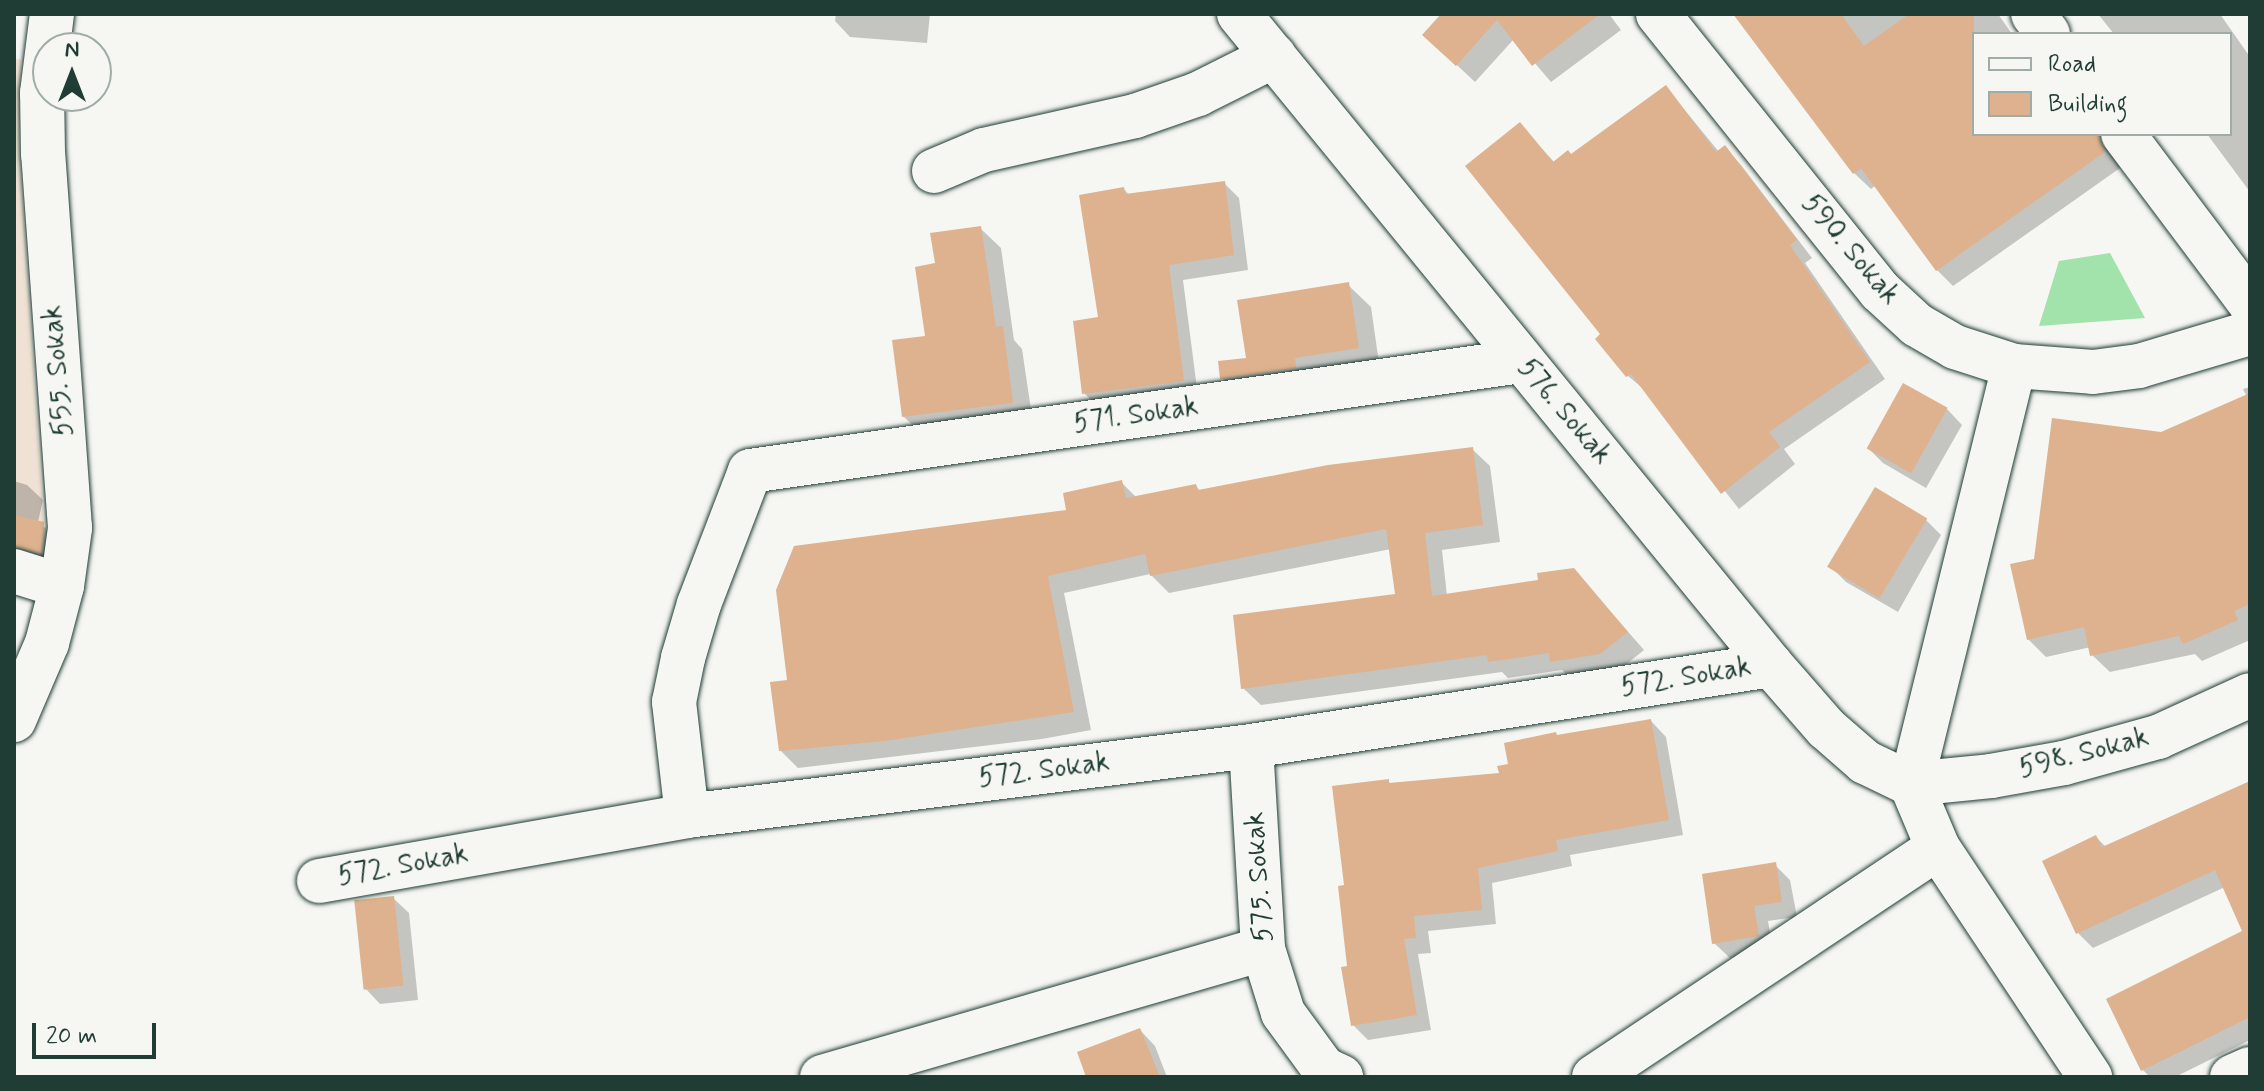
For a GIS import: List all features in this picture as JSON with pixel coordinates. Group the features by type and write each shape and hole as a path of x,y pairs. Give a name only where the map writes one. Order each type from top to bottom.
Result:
{"street":[{"name":"576. Sokak","path":"1239,14 1771,665 1826,728 1865,762 1911,784"},
{"name":"590. Sokak","path":"1658,14 1880,291 1917,325 1955,347 2014,366 2093,372 2123,368 2250,333"},
{"path":"2033,14 2046,32"},
{"name":"555. Sokak","path":"14,720 47,643 62,586 70,528 43,154 38,24"},
{"path":"934,171 984,150 1135,116 1198,94 1274,56"},
{"path":"2125,136 2250,303"},
{"name":"571. Sokak","path":"687,816 674,702 699,604 750,471 1521,361"},
{"path":"2014,366 1911,784 1938,848 2090,1077"},
{"path":"14,571 62,586"},
{"name":"572. Sokak","path":"319,881 687,816 1251,746 1771,665"},
{"name":"598. Sokak","path":"1911,784 1991,776 2064,763 2158,737 2250,695"},
{"name":"575. Sokak","path":"1251,746 1263,949 1283,1013 1324,1069 1341,1077"},
{"path":"1594,1077 1938,848"},
{"path":"822,1077 1263,949"},
{"path":"2232,1077 2250,1069"}],"shaded area":[{"path":"14,58 21,60 19,148 46,558 14,548"}],"green space":[{"path":"2110,253 2145,318 2039,326 2059,261"}],"building":[{"path":"1441,14 1600,14 1532,66 1497,20 1456,66 1422,35"},
{"path":"1733,14 1841,14 1864,46 1909,14 1974,14 1972,136 2099,136 2105,152 1936,271 1861,168 1853,174"},
{"path":"1666,85 1716,152 1725,145 1797,240 1790,245 1870,362 1769,432 1780,447 1721,494 1631,374 1626,377 1595,339 1600,334 1465,166 1520,122 1553,162 1568,150 1571,154"},
{"path":"1225,181 1234,255 1169,265 1184,381 1082,394 1073,321 1098,317 1079,195 1124,187 1125,194"},
{"path":"981,226 996,327 1003,326 1013,403 902,417 892,340 925,336 915,267 935,263 930,233"},
{"path":"1349,282 1359,348 1295,358 1296,368 1220,379 1218,361 1246,358 1237,300"},
{"path":"1903,383 1948,408 1911,473 1867,449"},
{"path":"2250,393 2250,604 2234,611 2238,620 2183,644 2179,636 2090,656 2084,627 2027,640 2010,564 2034,559 2052,418 2161,432"},
{"path":"1473,447 1483,525 1425,533 1432,596 1538,580 1537,573 1574,568 1628,632 1600,654 1550,662 1549,653 1488,662 1487,655 1241,689 1233,615 1395,594 1386,529 1150,576 1145,554 1048,576 1074,712 885,741 779,751 770,682 787,680 776,590 794,546 1066,510 1063,493 1122,480 1126,498 1196,484 1198,490 1328,465"},
{"path":"1875,487 1927,518 1879,598 1827,567"},
{"path":"14,515 44,522 41,553 14,547"},
{"path":"1651,719 1669,820 1556,840 1558,851 1478,868 1482,910 1414,916 1416,938 1404,939 1417,1015 1351,1026 1341,967 1347,966 1338,886 1344,885 1332,786 1389,779 1389,783 1499,773 1497,766 1508,764 1504,743 1556,732 1557,735"},
{"path":"2250,781 2250,1017 2141,1071 2106,999 2242,931 2215,870 2076,934 2042,861 2096,835 2102,847"},
{"path":"1776,862 1782,902 1754,906 1759,936 1712,944 1702,874"},
{"path":"394,896 403,986 364,990 354,900"},
{"path":"1140,1028 1160,1077 1086,1077 1077,1052"}]}
